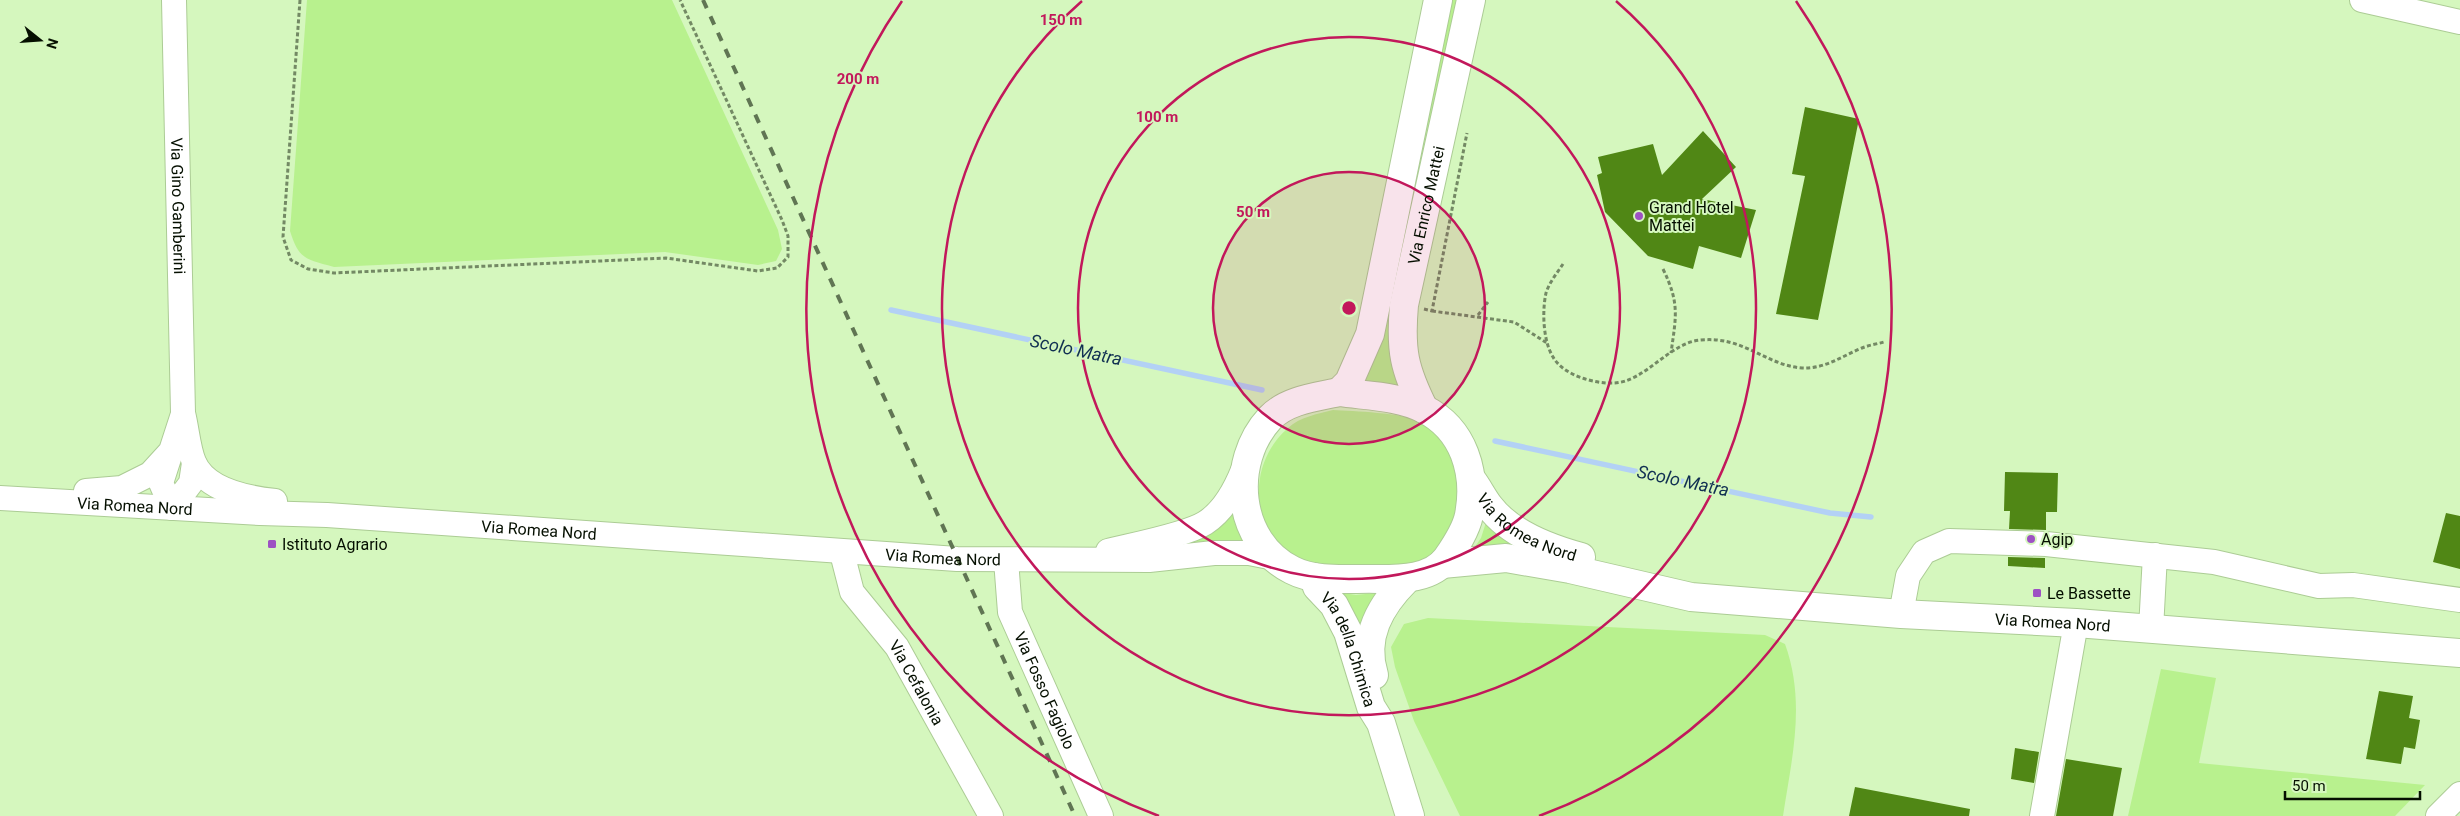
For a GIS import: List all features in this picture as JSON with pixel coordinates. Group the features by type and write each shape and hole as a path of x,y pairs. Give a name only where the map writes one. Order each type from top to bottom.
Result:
{"main road":[{"name":"Via Enrico Mattei","path":"1339,392 1349,382 1370,334 1438,0"},
{"name":"Via Enrico Mattei","path":"1424,409 1409,378 1401,337 1404,306 1471,0"},
{"path":"1339,392 1402,401 1424,409 1444,422 1459,440 1468,458 1472,480 1469,516 1458,542 1442,564 1406,580 1314,578 1292,570 1260,544 1245,510 1243,470 1255,438 1271,417 1292,404 1339,392"},
{"name":"Via Romea Nord","path":"1472,480 1490,508 1518,532 1559,551 1592,561 1647,585"},
{"name":"Via Romea Nord","path":"1442,564 1506,558 1647,585 1691,597 1901,614 2076,623 2460,653"},
{"name":"Via della Chimica","path":"1314,578 1318,587 1334,605 1348,632 1371,707 1381,723 1410,816"},
{"name":"Via della Chimica","path":"1381,723 1380,699 1369,646 1372,628 1390,596 1406,580"}],"street":[{"name":"Via Gino Gamberini","path":"174,0 183,413 194,463 191,484 172,508 161,483 183,413"},
{"path":"2362,0 2460,22"},
{"name":"Via Gino Gamberini","path":"58,501 83,491 122,488 150,474 171,451"},
{"path":"194,463 207,479 236,494 254,499 302,503 327,515"},
{"name":"Via Romea Nord","path":"1079,559 1183,532 1205,523 1234,492 1243,470"},
{"name":"Via Romea Nord","path":"0,498 327,515 842,552 1006,560 1149,560 1214,553 1249,552 1275,558"},
{"path":"1901,614 1908,576 1924,552 1949,541 2046,544 2155,555 2214,562 2319,586 2353,584 2460,600"},
{"name":"Via Cefalonia","path":"842,552 852,592 897,647 991,816"},
{"path":"2151,629 2155,555"},
{"name":"Via Fosso Fagiolo","path":"1006,560 1010,612 1102,816"},
{"path":"2042,816 2076,623"},
{"path":"2438,816 2460,794"}],"path":[{"path":"300,0 283,238 291,260 308,269 334,273 666,258 758,271 777,268 788,257 788,236 680,0"},
{"path":"1563,264 1546,292 1544,306 1548,343 1553,358 1566,369 1580,377 1615,383 1638,375 1671,352 1699,340 1724,339 1784,364 1819,368 1864,346 1884,342"},
{"path":"1663,269 1673,290 1677,310 1671,352"},
{"path":"1478,315 1488,302"},
{"path":"1432,310 1478,315 1514,322 1548,343"}],"green space":[{"path":"307,0 672,0 778,230 782,249 776,261 758,265 665,252 334,267 310,260 300,253 290,231"},
{"path":"1451,0 1463,0 1397,312 1412,393 1362,386 1383,319"},
{"path":"1333,410 1378,413 1411,418 1419,421 1436,433 1449,449 1456,469 1459,490 1457,511 1450,532 1438,549 1421,562 1406,568 1390,570 1310,564 1287,551 1273,537 1264,520 1259,501 1260,481 1264,462 1274,444 1293,424 1309,416"},
{"path":"1235,502 1251,543 1153,552"},
{"path":"1487,519 1551,559 1470,554 1481,538"},
{"path":"1329,591 1356,595 1384,592 1360,647"},
{"path":"1428,618 1765,635 1785,644 1795,687 1796,708 1793,751 1783,816 1460,816 1414,721 1395,667 1391,647 1404,624"},
{"path":"2161,669 2216,678 2199,763 2425,785 2395,816 2128,816"}],"building":[{"path":"1805,107 1859,119 1818,320 1776,314 1805,176 1792,174"},
{"path":"1703,131 1736,167 1702,199 1756,210 1741,258 1699,246 1693,269 1648,256 1605,212 1597,175 1602,173 1598,157 1653,144 1662,175"},
{"path":"2005,472 2058,473 2057,512 2046,512 2046,530 2009,529 2010,511 2004,511"},
{"path":"2446,513 2460,516 2460,569 2433,562"},
{"path":"2008,557 2045,558 2045,568 2008,566"},
{"path":"2379,691 2413,696 2409,718 2420,720 2415,749 2404,747 2401,764 2366,759"},
{"path":"2015,748 2039,752 2034,783 2011,779"},
{"path":"2066,759 2122,768 2113,816 2056,816"},
{"path":"1855,787 1970,809 1969,816 1849,816"}],"waterway":[{"name":"Scolo Matra","path":"891,310 1262,390"},
{"name":"Scolo Matra","path":"1495,441 1830,513 1871,517"}],"railway":[{"path":"703,0 1075,816"}],"place":[{"name":"Grand Hotel Mattei","path":"1639,216"},
{"name":"Agip","path":"2031,539"},
{"name":"Istituto Agrario","path":"272,544"},
{"name":"Le Bassette","path":"2037,593"}]}
